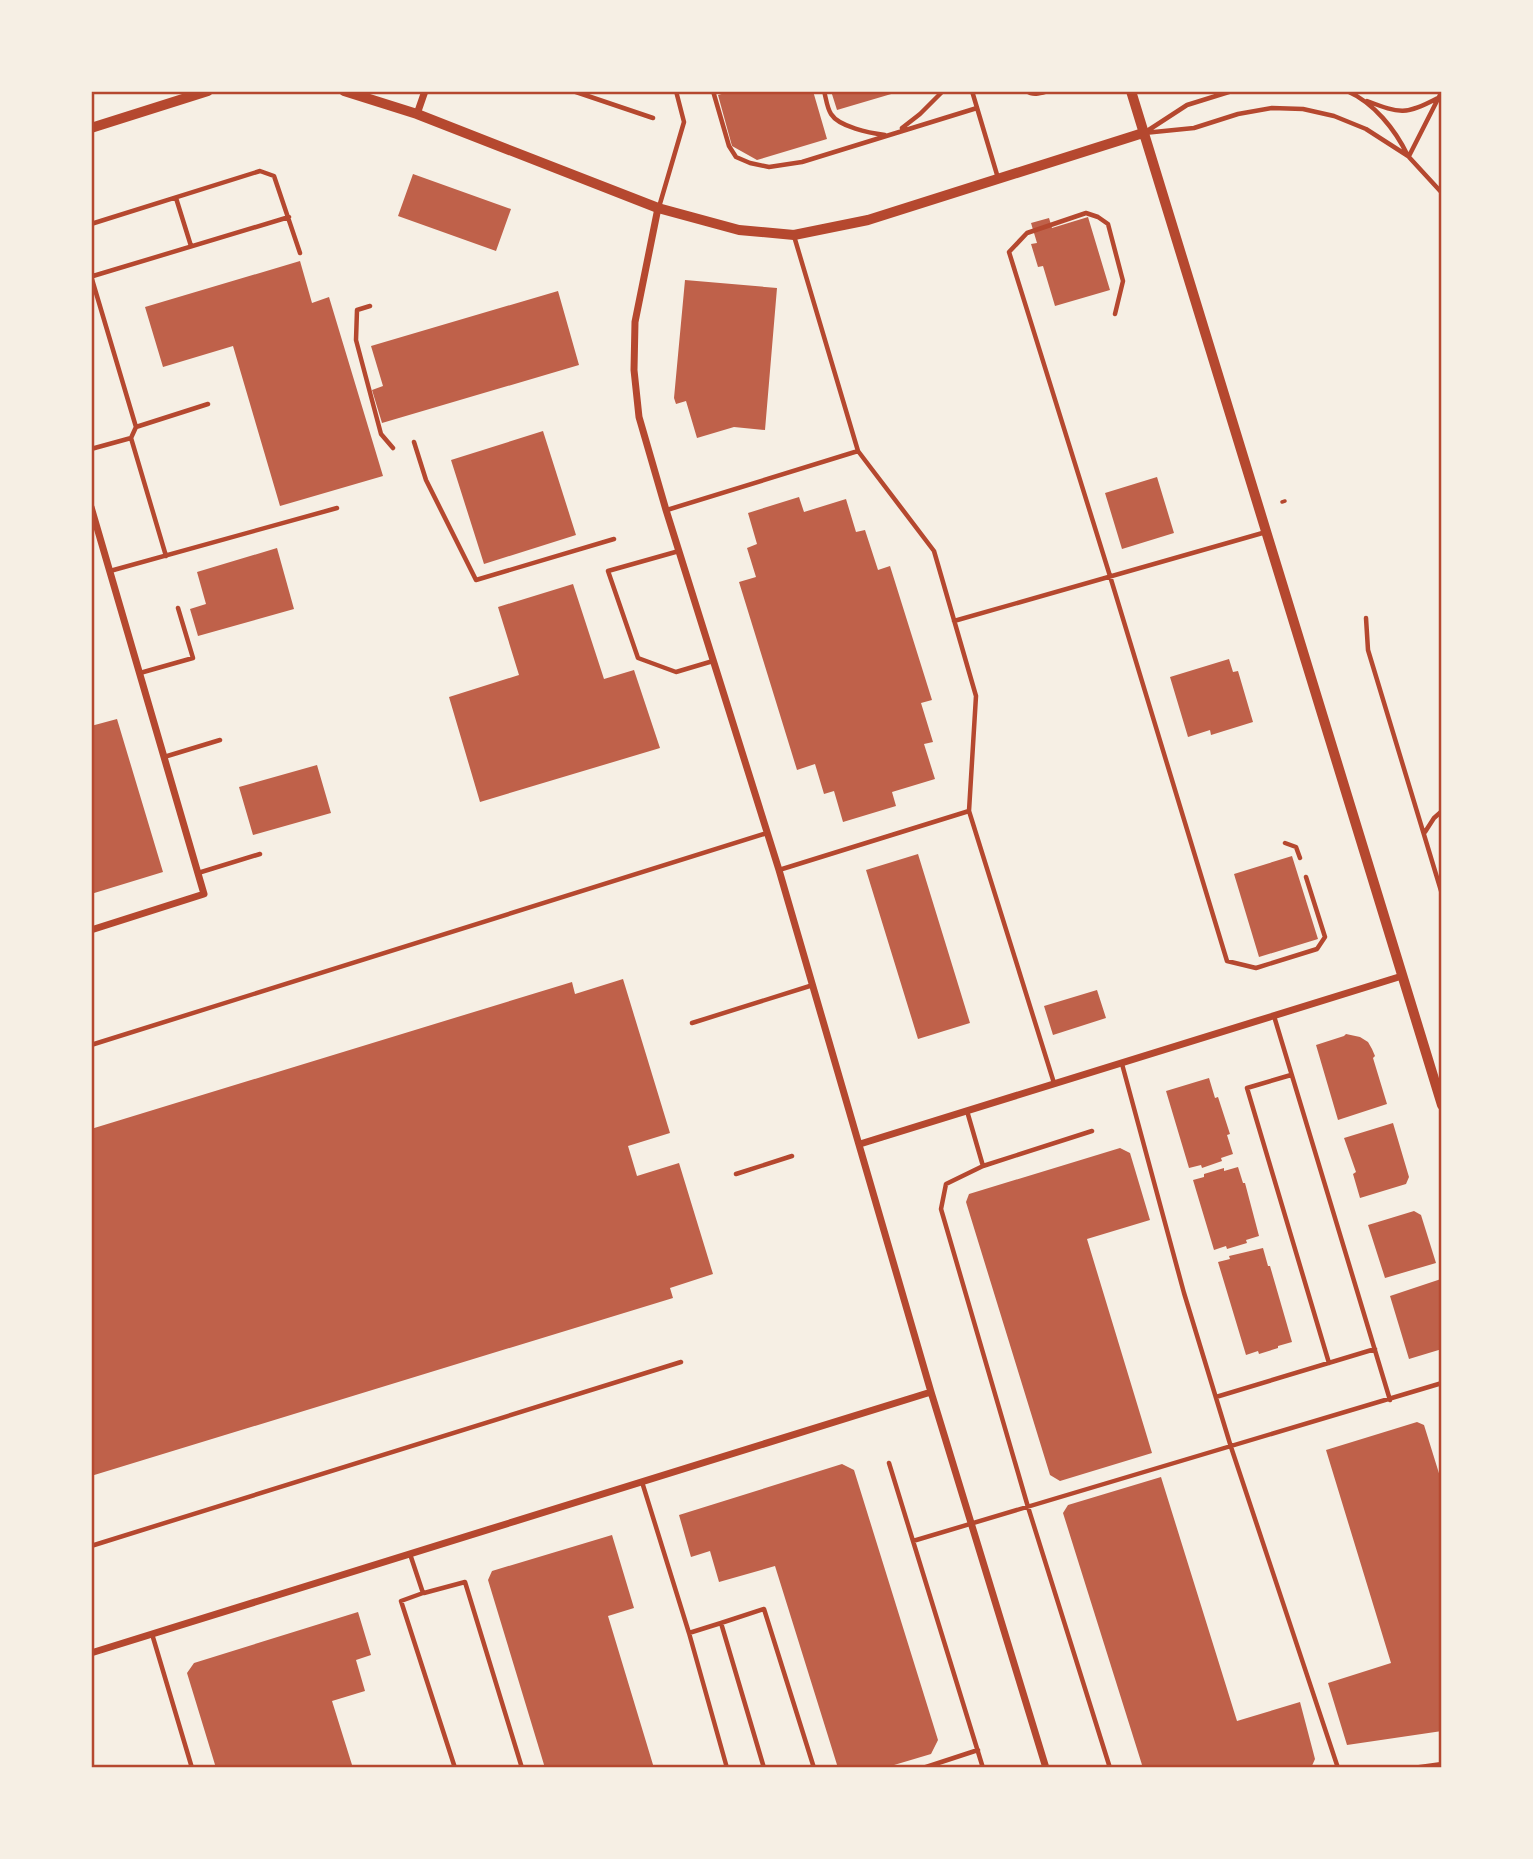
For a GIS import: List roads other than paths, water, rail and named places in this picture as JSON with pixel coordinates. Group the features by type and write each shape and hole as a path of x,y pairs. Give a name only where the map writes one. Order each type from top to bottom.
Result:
{"street":[{"path":"91,128 208,91"},
{"path":"344,91 417,114 658,208 739,230 794,235 868,220 1143,134"},
{"path":"417,114 425,91"},
{"path":"1131,91 1442,1105"},
{"path":"658,208 635,321 634,370 639,417 779,870 931,1392 1046,1768"},
{"path":"91,507 204,894 91,930"},
{"path":"860,1144 1402,976"},
{"path":"91,1653 931,1392"}],"lane":[{"path":"573,91 653,118"},
{"path":"658,208 684,122 676,91"},
{"path":"713,91 729,146 736,157 769,167 802,162 977,108"},
{"path":"824,91 831,114 837,120 871,134 887,135 905,127 943,91"},
{"path":"972,91 998,179"},
{"path":"1027,91 1038,94 1048,91"},
{"path":"1143,134 1187,105 1232,91"},
{"path":"1347,91 1364,100 1403,112 1438,98"},
{"path":"1408,156 1442,91"},
{"path":"1364,100 1399,136 1408,156"},
{"path":"1143,134 1194,128 1238,114 1272,108 1303,109 1334,116 1366,129 1408,156 1442,193"},
{"path":"91,224 260,171 274,176 300,253"},
{"path":"176,198 191,246"},
{"path":"1115,314 1123,281 1108,224 1098,217 1086,213 1027,233 1009,253 1227,961 1256,968 1318,949 1325,937 1306,877"},
{"path":"166,556 131,438 136,427 92,274 289,217"},
{"path":"794,235 858,451 934,551 976,696 969,811 1054,1084"},
{"path":"370,306 357,310 356,340 382,434 393,448"},
{"path":"136,427 208,404"},
{"path":"91,449 131,438"},
{"path":"414,442 426,480 476,580 614,539"},
{"path":"666,510 858,451"},
{"path":"110,571 337,508"},
{"path":"954,621 1267,532"},
{"path":"91,543 101,540"},
{"path":"679,551 608,571 638,657 676,672 713,661"},
{"path":"139,673 193,658 177,608"},
{"path":"1366,618 1368,650 1442,894"},
{"path":"164,757 220,740"},
{"path":"779,870 969,811"},
{"path":"1424,833 1442,811"},
{"path":"91,1045 767,833"},
{"path":"1285,843 1296,847 1300,858"},
{"path":"198,873 260,854"},
{"path":"692,1023 813,985"},
{"path":"1273,1016 1390,1400"},
{"path":"1122,1063 1184,1293 1231,1447 1338,1768"},
{"path":"1291,1074 1247,1088 1329,1363"},
{"path":"967,1111 983,1166"},
{"path":"1092,1131 983,1166 946,1184 941,1209 1028,1507 1110,1768"},
{"path":"736,1174 792,1156"},
{"path":"1216,1397 1375,1349"},
{"path":"91,1546 681,1362"},
{"path":"913,1541 1442,1383"},
{"path":"889,1463 984,1768"},
{"path":"642,1482 727,1768"},
{"path":"410,1554 423,1594"},
{"path":"455,1768 401,1601 465,1582 522,1768"},
{"path":"688,1633 764,1609 814,1768"},
{"path":"721,1623 764,1768"},
{"path":"152,1634 192,1768"},
{"path":"923,1768 978,1750"},
{"path":"1413,1768 1442,1764"}]}
